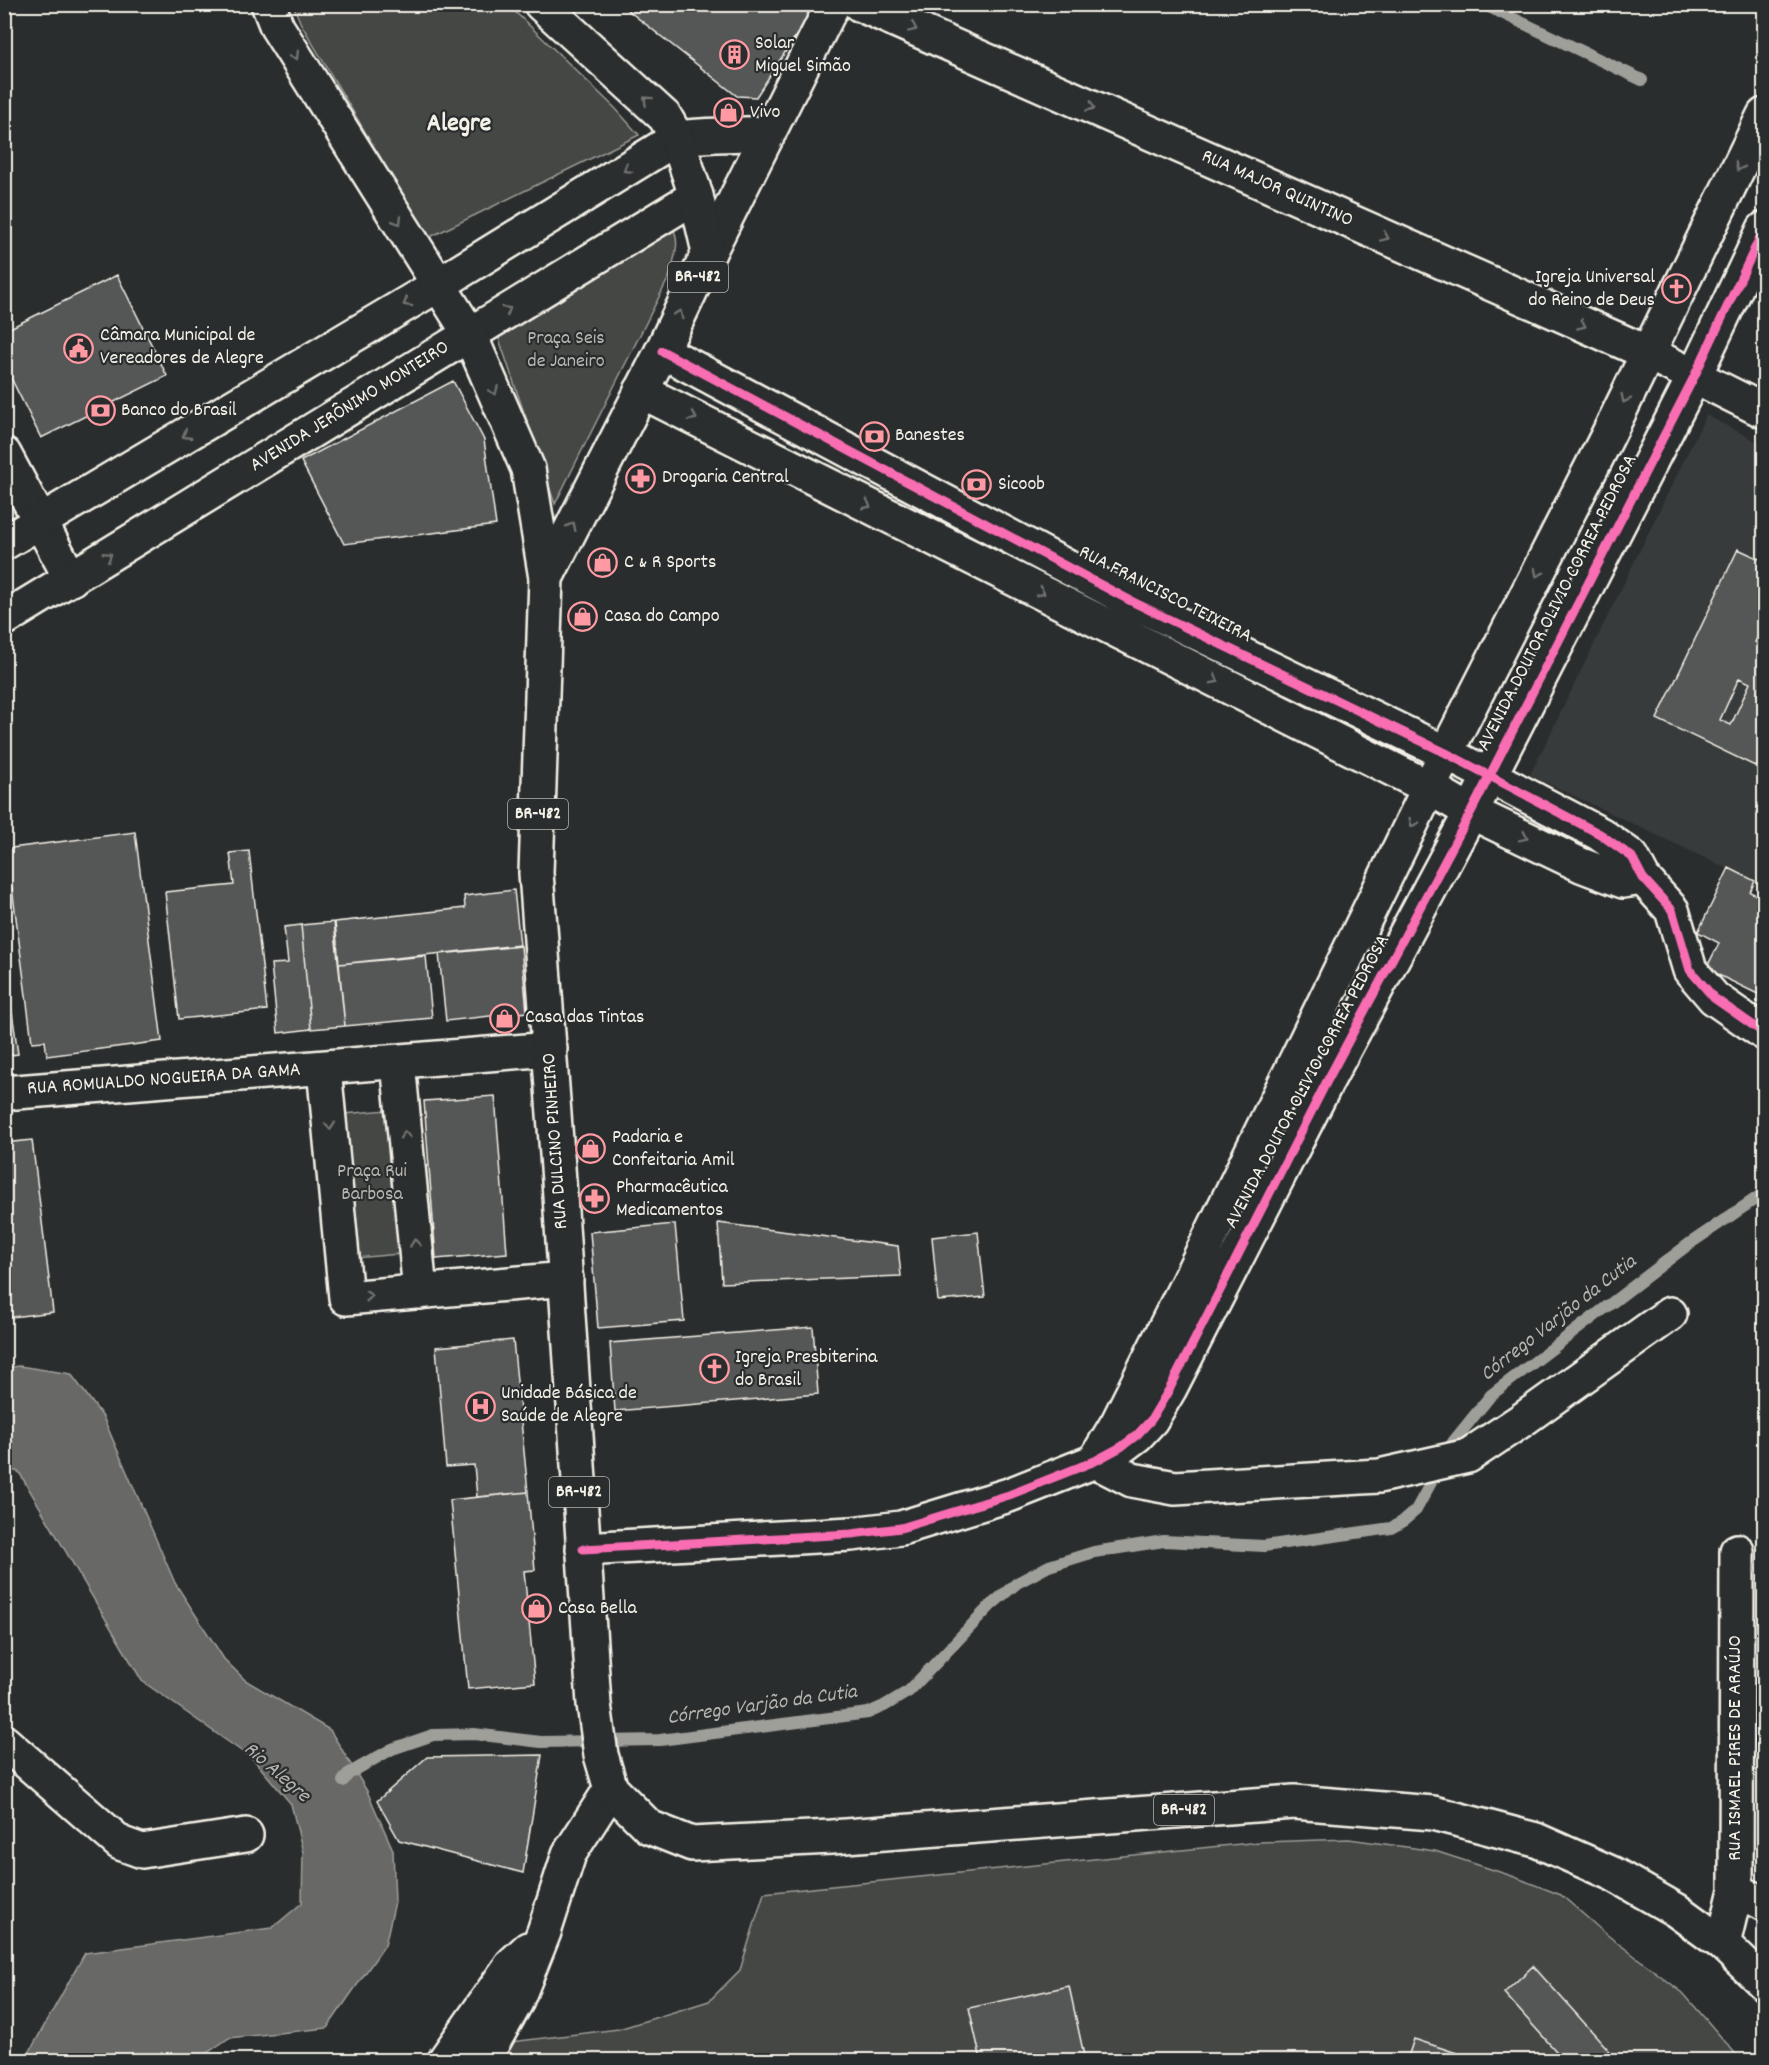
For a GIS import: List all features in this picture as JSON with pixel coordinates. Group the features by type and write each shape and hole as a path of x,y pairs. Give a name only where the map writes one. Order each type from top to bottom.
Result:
{"main road":[{"name":"BR-482","path":"268,4 277,27 469,333 528,469 546,578"},
{"name":"BR-482","path":"541,4 665,117 677,138 696,196 710,252 546,578"},
{"path":"710,252 833,4"},
{"name":"RUA MAJOR QUINTINO","path":"860,4 1648,353 1764,411"},
{"name":"AVENIDA DOUTOR OLIVIO CORREA PEDROSA","path":"1095,1461 1118,1422 1188,1282 1446,753 1648,353 1764,115"},
{"path":"4,543 438,285 677,138 708,134 768,133"},
{"name":"AVENIDA JERÔNIMO MONTEIRO","path":"4,619 718,183 742,186"},
{"name":"AVENIDA DOUTOR OLIVIO CORREA PEDROSA","path":"583,1549 840,1534 901,1528 1009,1495 1095,1461 1121,1447 1151,1420 1170,1388 1326,1083 1472,812 1694,377 1764,229"},
{"name":"RUA FRANCISCO TEIXEIRA","path":"662,351 1131,601 1446,753 1600,834 1632,857 1643,878 1672,909 1690,970 1714,998 1764,1033"},
{"path":"640,391 1581,865 1623,881 1643,878"},
{"path":"4,454 71,579"},
{"name":"RUA DULCINO PINHEIRO","path":"546,578 536,873 594,1704 601,1755 610,1790"},
{"path":"550,1049 324,1068 346,1298 566,1280"},
{"path":"398,1062 420,1292"},
{"name":"RUA ROMUALDO NOGUEIRA DA GAMA","path":"4,1093 324,1068"},
{"path":"1095,1461 1131,1480 1175,1488 1379,1476 1468,1456 1670,1314"},
{"name":"RUA ISMAEL PIRES DE ARAÚJO","path":"1723,1944 1750,1897 1737,1551"},
{"path":"4,1742 120,1843 142,1851 246,1835"},
{"name":"BR-482","path":"610,1790 649,1827 692,1844 832,1837 1294,1802 1433,1814 1536,1840 1604,1870 1676,1910 1723,1944 1764,1983"},
{"path":"483,2061 516,2002 544,1932 569,1854 610,1790"},
{"path":"445,2061 512,1964 544,1932"}],"shaded area":[{"path":"1706,415 1764,445 1764,886 1530,775"}],"green space":[{"path":"293,5 508,5 615,108 639,135 428,238 301,24"},
{"name":"Praça Seis de Janeiro","path":"671,225 677,243 670,275 555,504 494,324"},
{"name":"Praça Rui Barbosa","path":"387,1110 399,1254 356,1258 344,1114"},
{"path":"1349,1839 1435,1851 1561,1895 1606,1934 1683,1993 1741,2060 502,2060 511,2042 619,2029 709,2001 740,1970 764,1893 1260,1842"}],"water":[{"name":"Rio Alegre","path":"19,1366 71,1374 103,1417 175,1583 224,1659 245,1680 330,1730 367,1791 393,1850 395,1902 385,1945 327,2028 229,2038 197,2060 25,2060 85,1953 272,1928 302,1903 303,1852 291,1804 254,1760 142,1681 19,1472 5,1469 5,1368"}],"building":[{"name":"Solar Miguel Simão","path":"620,4 798,4 810,14 756,97 737,96"},
{"name":"Câmara Municipal de Vereadores de Alegre","path":"117,275 167,376 41,438 4,364 4,331"},
{"path":"453,381 484,440 496,525 344,544 301,461"},
{"path":"1738,549 1764,561 1764,622 1755,642 1764,646 1764,751 1757,767 1657,719","holes":["1739,678 1750,683 1731,725 1720,720"]},
{"path":"135,832 162,1041 47,1056 45,1041 32,1042 12,887 4,888 4,849"},
{"path":"249,851 267,1010 179,1019 165,892 234,885 230,853"},
{"path":"1729,868 1755,881 1750,892 1764,899 1764,997 1706,969 1719,943 1698,932"},
{"path":"514,890 520,945 339,964 335,922 465,908 464,896"},
{"path":"334,922 345,1026 311,1029 301,925"},
{"path":"301,925 311,1029 278,1033 271,964 288,963 284,927"},
{"path":"521,946 527,1012 446,1021 439,954"},
{"path":"4,956 18,1054 4,1056"},
{"path":"426,956 432,1018 345,1026 339,964"},
{"path":"495,1096 507,1253 436,1259 424,1101"},
{"path":"32,1140 53,1312 4,1318 4,1143"},
{"path":"718,1223 898,1246 901,1276 722,1283"},
{"path":"675,1224 684,1321 598,1328 590,1232"},
{"path":"978,1232 985,1297 938,1301 932,1237"},
{"name":"Igreja Presbiterina do Brasil","path":"813,1327 818,1394 615,1411 610,1343"},
{"name":"Unidade Básica de Saúde de Alegre","path":"513,1340 528,1492 477,1497 474,1465 446,1467 436,1347"},
{"path":"528,1492 535,1570 524,1571 535,1683 468,1689 450,1500"},
{"path":"542,1755 523,1873 399,1840 377,1801 427,1757"},
{"path":"1533,1966 1616,2058 1613,2060 1564,2060 1504,1993"},
{"path":"1069,1986 1085,2060 981,2060 969,2008"},
{"path":"1414,2039 1472,2058 1471,2060 1407,2060"}],"waterway":[{"name":"Córrego Varjão da Cutia","path":"1483,4 1642,80"},
{"name":"Córrego Varjão da Cutia","path":"343,1781 348,1774 392,1749 433,1735 474,1734 541,1742 660,1740 868,1713 909,1691 990,1606 1017,1583 1049,1566 1094,1552 1164,1541 1264,1546 1391,1528 1416,1510 1453,1442 1491,1395 1689,1244 1764,1193"}],"cycle path":[{"path":"583,1549 851,1534 901,1528 1009,1495 1095,1461 1121,1447 1151,1420 1170,1388 1326,1083 1471,812 1694,377 1764,229"},
{"path":"662,351 1131,601 1446,753 1600,834 1632,857 1643,878 1672,910 1690,970 1714,998 1764,1033"}],"place":[{"name":"Solar Miguel Simão","path":"734,55"},
{"name":"Vivo","path":"729,113"},
{"name":"Igreja Universal do Reino de Deus","path":"1676,289"},
{"name":"Câmara Municipal de Vereadores de Alegre","path":"79,348"},
{"name":"Banco do Brasil","path":"100,411"},
{"name":"Banestes","path":"874,436"},
{"name":"Drogaria Central","path":"641,478"},
{"name":"Sicoob","path":"977,485"},
{"name":"C & R Sports","path":"603,563"},
{"name":"Casa do Campo","path":"583,617"},
{"name":"Casa das Tintas","path":"504,1018"},
{"name":"Padaria e Confeitaria Amil","path":"591,1149"},
{"name":"Pharmacêutica Medicamentos","path":"595,1199"},
{"name":"Igreja Presbiterina do Brasil","path":"714,1369"},
{"name":"Unidade Básica de Saúde de Alegre","path":"480,1406"},
{"name":"Casa Bella","path":"537,1609"}],"district":[{"name":"Alegre","path":"459,124"}]}
